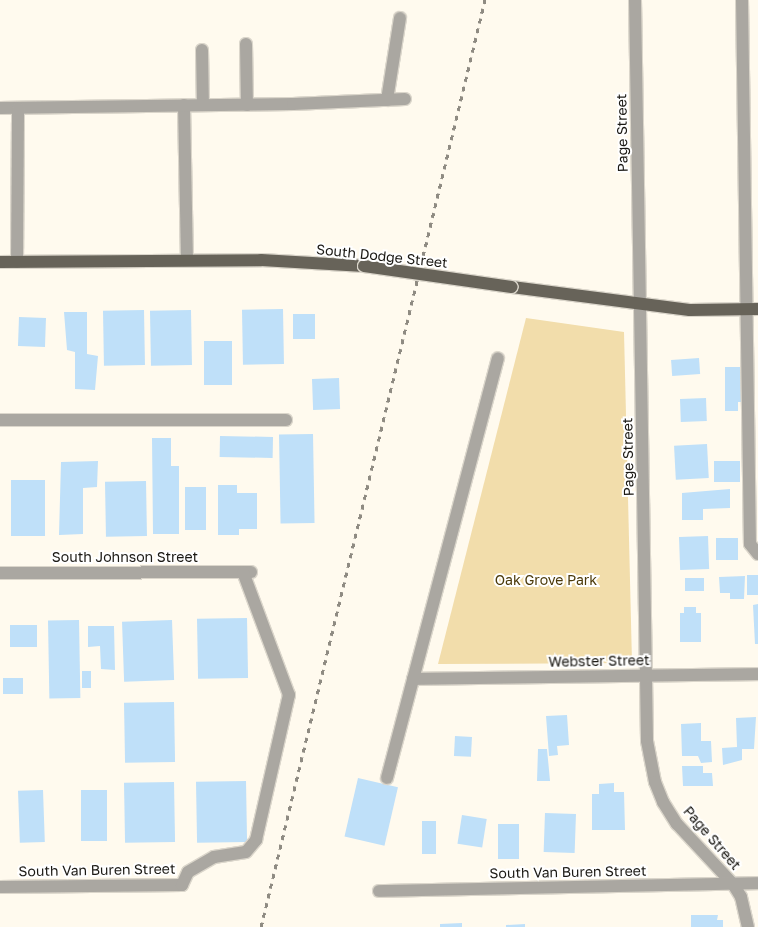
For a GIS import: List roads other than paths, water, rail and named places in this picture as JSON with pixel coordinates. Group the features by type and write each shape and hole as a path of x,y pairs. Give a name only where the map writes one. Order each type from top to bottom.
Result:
{"main road":[{"name":"South Dodge Street","path":"0,262 261,260 364,266 640,305 752,309"}],"street":[{"name":"Page Street","path":"635,0 648,741 658,788 677,824 733,884 741,897 748,927"},
{"path":"742,0 752,309 750,544 758,554"},
{"path":"387,100 400,18"},
{"path":"246,44 247,105"},
{"path":"202,50 203,105"},
{"path":"0,108 247,105 405,99"},
{"path":"184,106 187,260"},
{"path":"17,262 18,108"},
{"path":"387,778 498,358"},
{"path":"0,420 286,420"},
{"name":"South Johnson Street","path":"0,573 247,572"},
{"name":"South Van Buren Street","path":"0,886 182,885 188,872 214,857 246,852 256,840 288,695 247,572"},
{"name":"Webster Street","path":"414,679 758,674"},
{"name":"South Van Buren Street","path":"379,891 758,884"}],"railway":[{"path":"261,927 485,0"}],"park label":[{"name":"Oak Grove Park","path":"546,580"}]}
